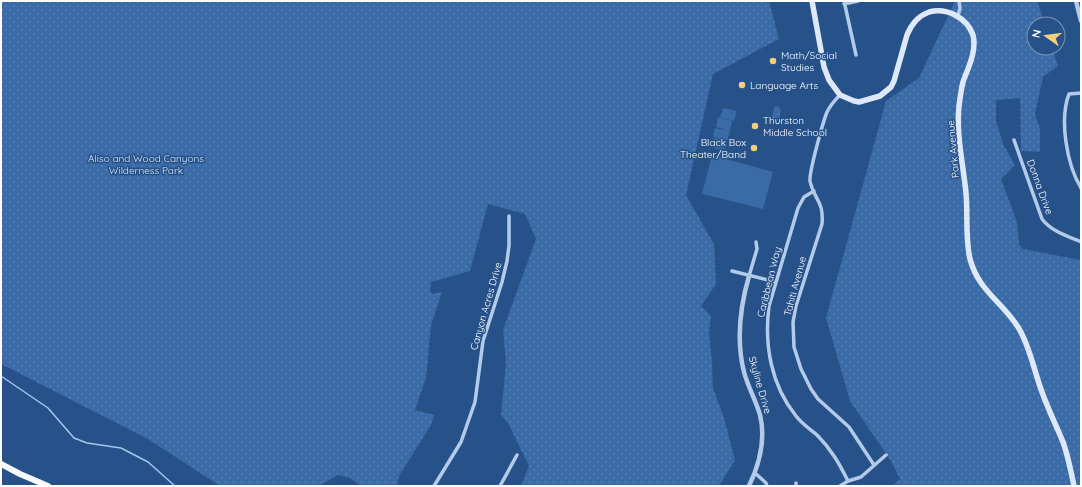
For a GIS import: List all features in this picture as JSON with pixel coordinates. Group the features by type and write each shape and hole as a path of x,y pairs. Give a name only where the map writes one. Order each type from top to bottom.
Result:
{"main road":[{"path":"812,1 824,67 829,80 840,95 859,102 880,96 891,87 907,35 910,28 920,17 933,11 948,12 958,16"},
{"name":"Park Avenue","path":"958,16 970,29 974,43 973,52 960,95 958,120 958,136 966,193 970,258 982,286 1008,313 1024,338 1042,393 1064,444 1074,486"},
{"path":"1,464 48,486"}],"street":[{"path":"856,55 844,2 858,1"},
{"path":"958,16 960,1"},
{"path":"1076,1 1081,21"},
{"path":"1081,93 1075,92 1069,94 1065,104 1065,114 1067,146 1070,162 1073,173 1081,188"},
{"name":"Tahiti Avenue","path":"840,95 828,112 811,169 810,180 822,206 822,220 796,306 793,322 794,347 801,369 811,389 818,399 849,427 874,466"},
{"name":"Donna Drive","path":"1014,140 1042,219 1046,225 1081,242"},
{"name":"Caribbean Way","path":"814,191 804,198 798,208 776,282 767,323 769,352 774,375 793,412 805,426 816,434 830,449 837,458 848,481"},
{"name":"Canyon Acres Drive","path":"434,486 461,442 475,402 483,340 502,282 507,261 509,246 509,216"},
{"name":"Skyline Drive","path":"749,486 759,461 763,430 760,415 744,372 739,339 741,309 757,249 756,242"},
{"path":"732,271 776,282"},
{"path":"500,486 517,455"},
{"path":"840,486 848,481 861,477 886,455"},
{"path":"755,473 766,483 767,486"}],"green space":[{"name":"Aliso and Wood Canyons Wilderness Park","path":"1,1 769,1 779,39 713,74 686,195 714,244 716,284 701,306 711,316 709,333 713,388 724,418 735,460 719,486 521,486 529,466 508,423 501,415 506,363 503,330 536,239 525,214 488,204 470,271 431,282 430,291 432,294 442,292 431,325 426,378 415,410 434,415 431,425 399,476 397,486 361,486 350,478 338,475 319,486 220,486 148,439 1,364"},
{"path":"955,1 1037,1 1042,16 1026,16 1026,56 1055,56 1058,66 1043,77 1035,114 1040,129 1040,152 1021,151 1020,98 996,100 996,121 1004,146 1015,165 1001,179 1017,222 1019,244 1023,249 1081,260 1081,486 892,486 900,479 891,461 850,401 826,318 886,101 919,78"},
{"path":"775,106 779,107 781,110 778,124 775,125 770,124"},
{"path":"723,108 737,111 734,121 720,117"},
{"path":"718,117 732,121 730,131 716,127"},
{"path":"715,128 730,131 727,141 713,137"},
{"path":"713,138 727,141 724,151 710,147"},
{"path":"712,155 773,172 763,209 702,194"}],"waterway":[{"path":"1,376 48,408 74,438 87,443 121,448 148,462 175,486"}],"place":[{"name":"Math/Social Studies","path":"773,61"},
{"name":"Language Arts","path":"742,85"},
{"name":"Thurston Middle School","path":"755,126"},
{"name":"Black Box Theater/Band","path":"754,148"}]}
